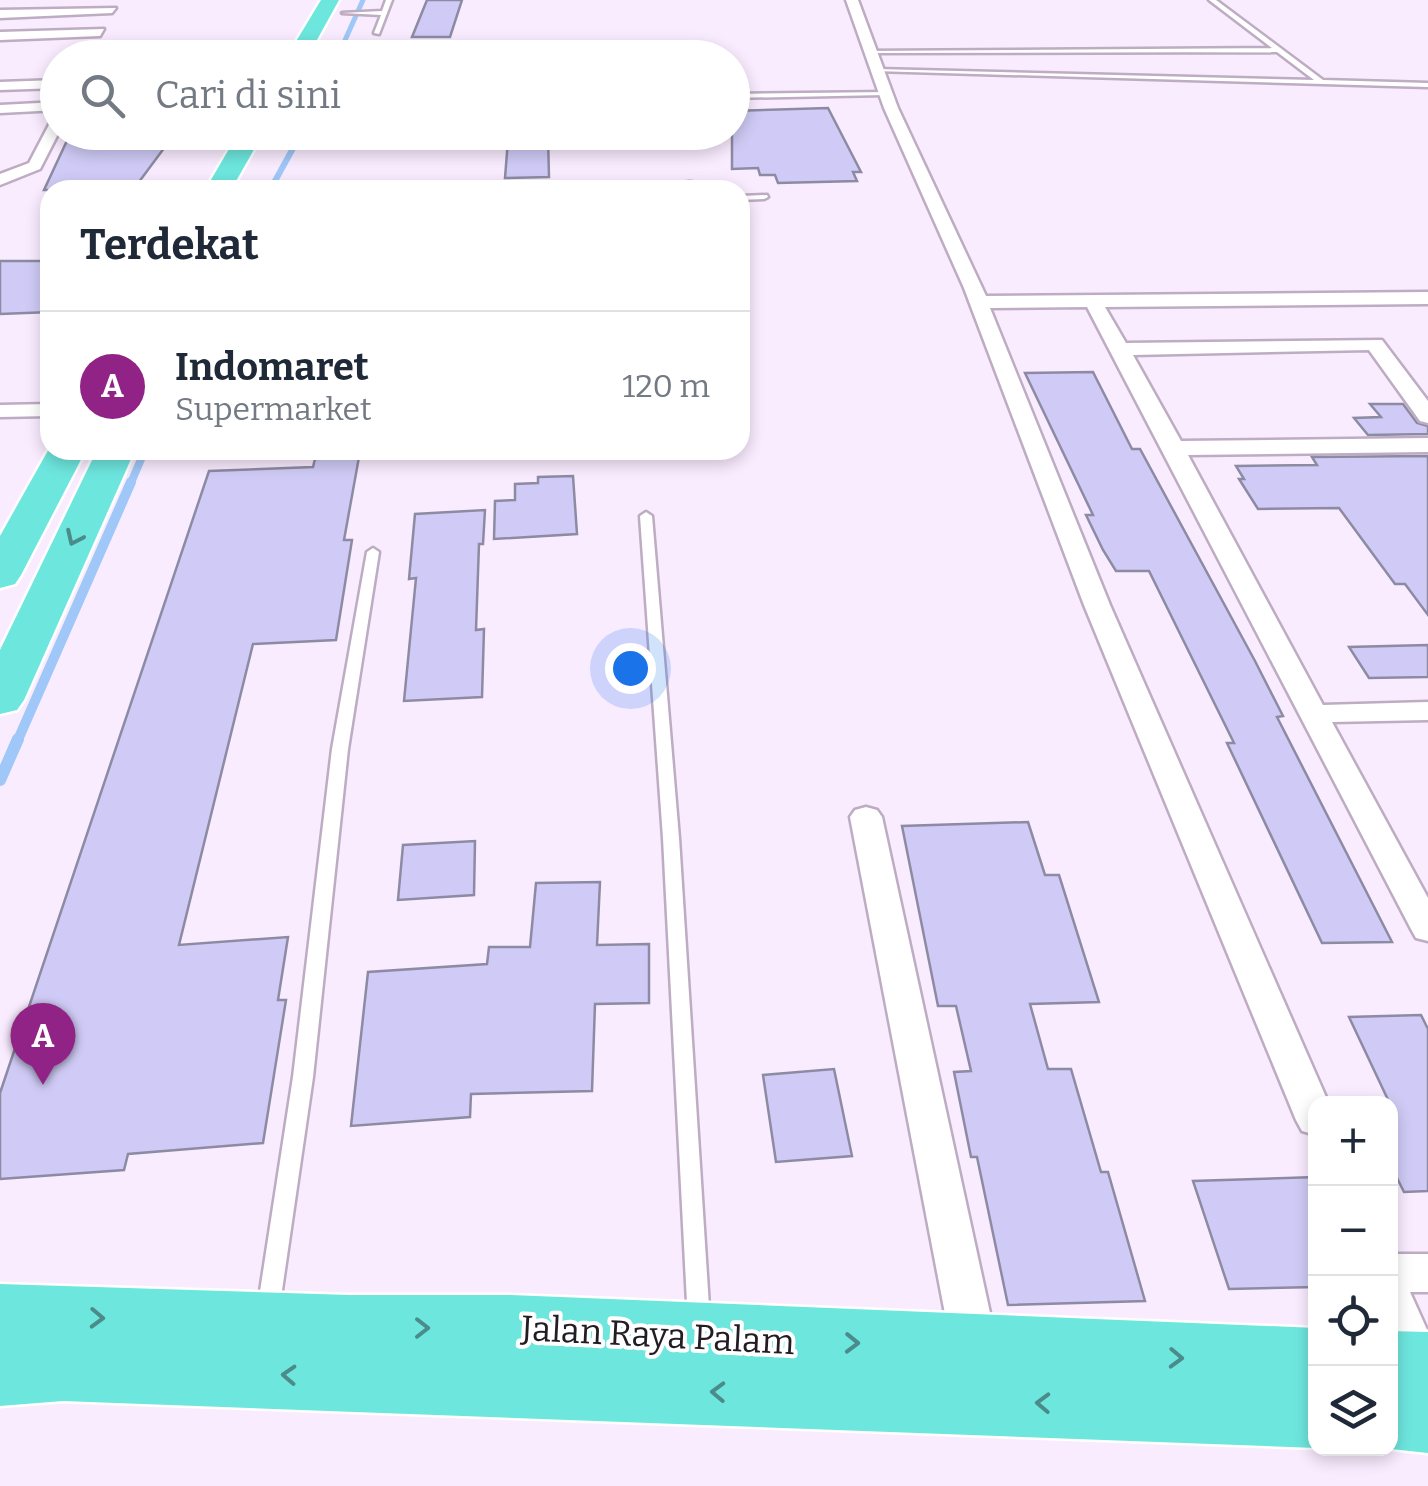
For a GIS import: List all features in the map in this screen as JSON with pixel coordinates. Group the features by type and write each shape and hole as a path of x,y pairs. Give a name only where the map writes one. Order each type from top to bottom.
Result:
{"main road":[{"path":"332,40 343,4"},
{"path":"312,40 343,4"},
{"path":"224,180 241,150"},
{"path":"267,160 273,150"},
{"path":"0,575 61,460"},
{"path":"0,700 111,460"},
{"name":"Jalan Raya Palam","path":"0,1318 700,1336 1308,1363"},
{"name":"Jalan Raya Palam","path":"0,1372 82,1366 1308,1412"}],"street":[{"path":"852,0 885,93 978,302 1097,605 1308,1101"},
{"path":"0,14 115,5"},
{"path":"0,36 97,38 115,5"},
{"path":"0,86 40,85"},
{"path":"0,109 40,107"},
{"path":"0,180 35,166 43,150"},
{"path":"1120,348 1361,322 1428,298"},
{"path":"978,302 1094,303 1361,322 1420,396 1428,416"},
{"path":"1094,303 1175,448 1310,714 1428,930"},
{"path":"0,412 40,410"},
{"path":"1175,448 1428,445"},
{"path":"1310,714 1428,711"},
{"path":"866,817 974,1346"},
{"path":"1398,1273 1428,1273"},
{"path":"1398,1329 1412,1386"}],"lane":[{"path":"377,33 389,0"},
{"path":"1212,0 1321,82"},
{"path":"343,4 384,13"},
{"path":"870,50 1278,50"},
{"path":"878,71 1428,86"},
{"path":"750,96 885,93"},
{"path":"750,104 756,104"},
{"path":"750,198 764,197"},
{"path":"646,516 670,818 700,1336"},
{"path":"266,1324 304,1077 340,750 374,552"}],"building":[{"path":"427,0 462,0 450,37 412,37"},
{"path":"828,108 861,172 853,172 857,181 778,183 775,175 760,175 758,168 732,169 732,150 750,150 750,110"},
{"path":"63,150 163,150 140,180 49,180"},
{"path":"507,150 548,150 549,177 505,178"},
{"path":"0,261 40,261 40,312 0,314"},
{"path":"1093,372 1132,449 1140,449 1255,661 1283,716 1277,717 1392,942 1322,943 1227,743 1234,743 1149,571 1116,571 1103,550 1086,515 1093,515 1025,373"},
{"path":"1370,404 1403,404 1417,423 1428,426 1428,434 1368,435 1354,418 1381,417"},
{"path":"1428,456 1428,615 1405,584 1395,584 1339,508 1258,509 1239,479 1244,479 1236,466 1317,465 1312,457"},
{"path":"315,460 358,460 344,540 352,540 336,640 253,644 179,945 288,937 278,1000 286,1000 263,1143 128,1154 124,1170 0,1179 0,1093 209,471 313,467"},
{"path":"573,476 577,534 494,539 495,501 515,500 515,484 538,483 538,477"},
{"path":"485,510 483,544 479,544 476,630 484,629 482,697 404,701 416,578 409,579 415,514"},
{"path":"1428,645 1428,677 1369,678 1349,647"},
{"path":"1028,822 1045,875 1059,875 1099,1002 1030,1004 1048,1069 1071,1069 1101,1172 1108,1172 1145,1301 1008,1305 977,1157 971,1157 954,1072 971,1071 956,1006 938,1006 902,826"},
{"path":"475,841 474,895 398,900 403,845"},
{"path":"600,882 597,945 649,944 649,1003 595,1004 592,1091 471,1094 470,1117 351,1126 368,972 487,964 489,947 530,947 536,883"},
{"path":"1421,1015 1428,1029 1428,1191 1404,1192 1398,1180 1398,1096 1386,1096 1349,1017"},
{"path":"834,1069 852,1156 776,1162 763,1075"},
{"path":"1308,1177 1308,1287 1229,1289 1193,1181"}],"waterway":[{"path":"345,40 363,0"},
{"path":"276,180 292,150"},
{"path":"130,485 141,460"},
{"path":"17,742 131,482"},
{"path":"0,780 18,739"}],"place":[{"name":"Indomaret","path":"43,1085"}]}
